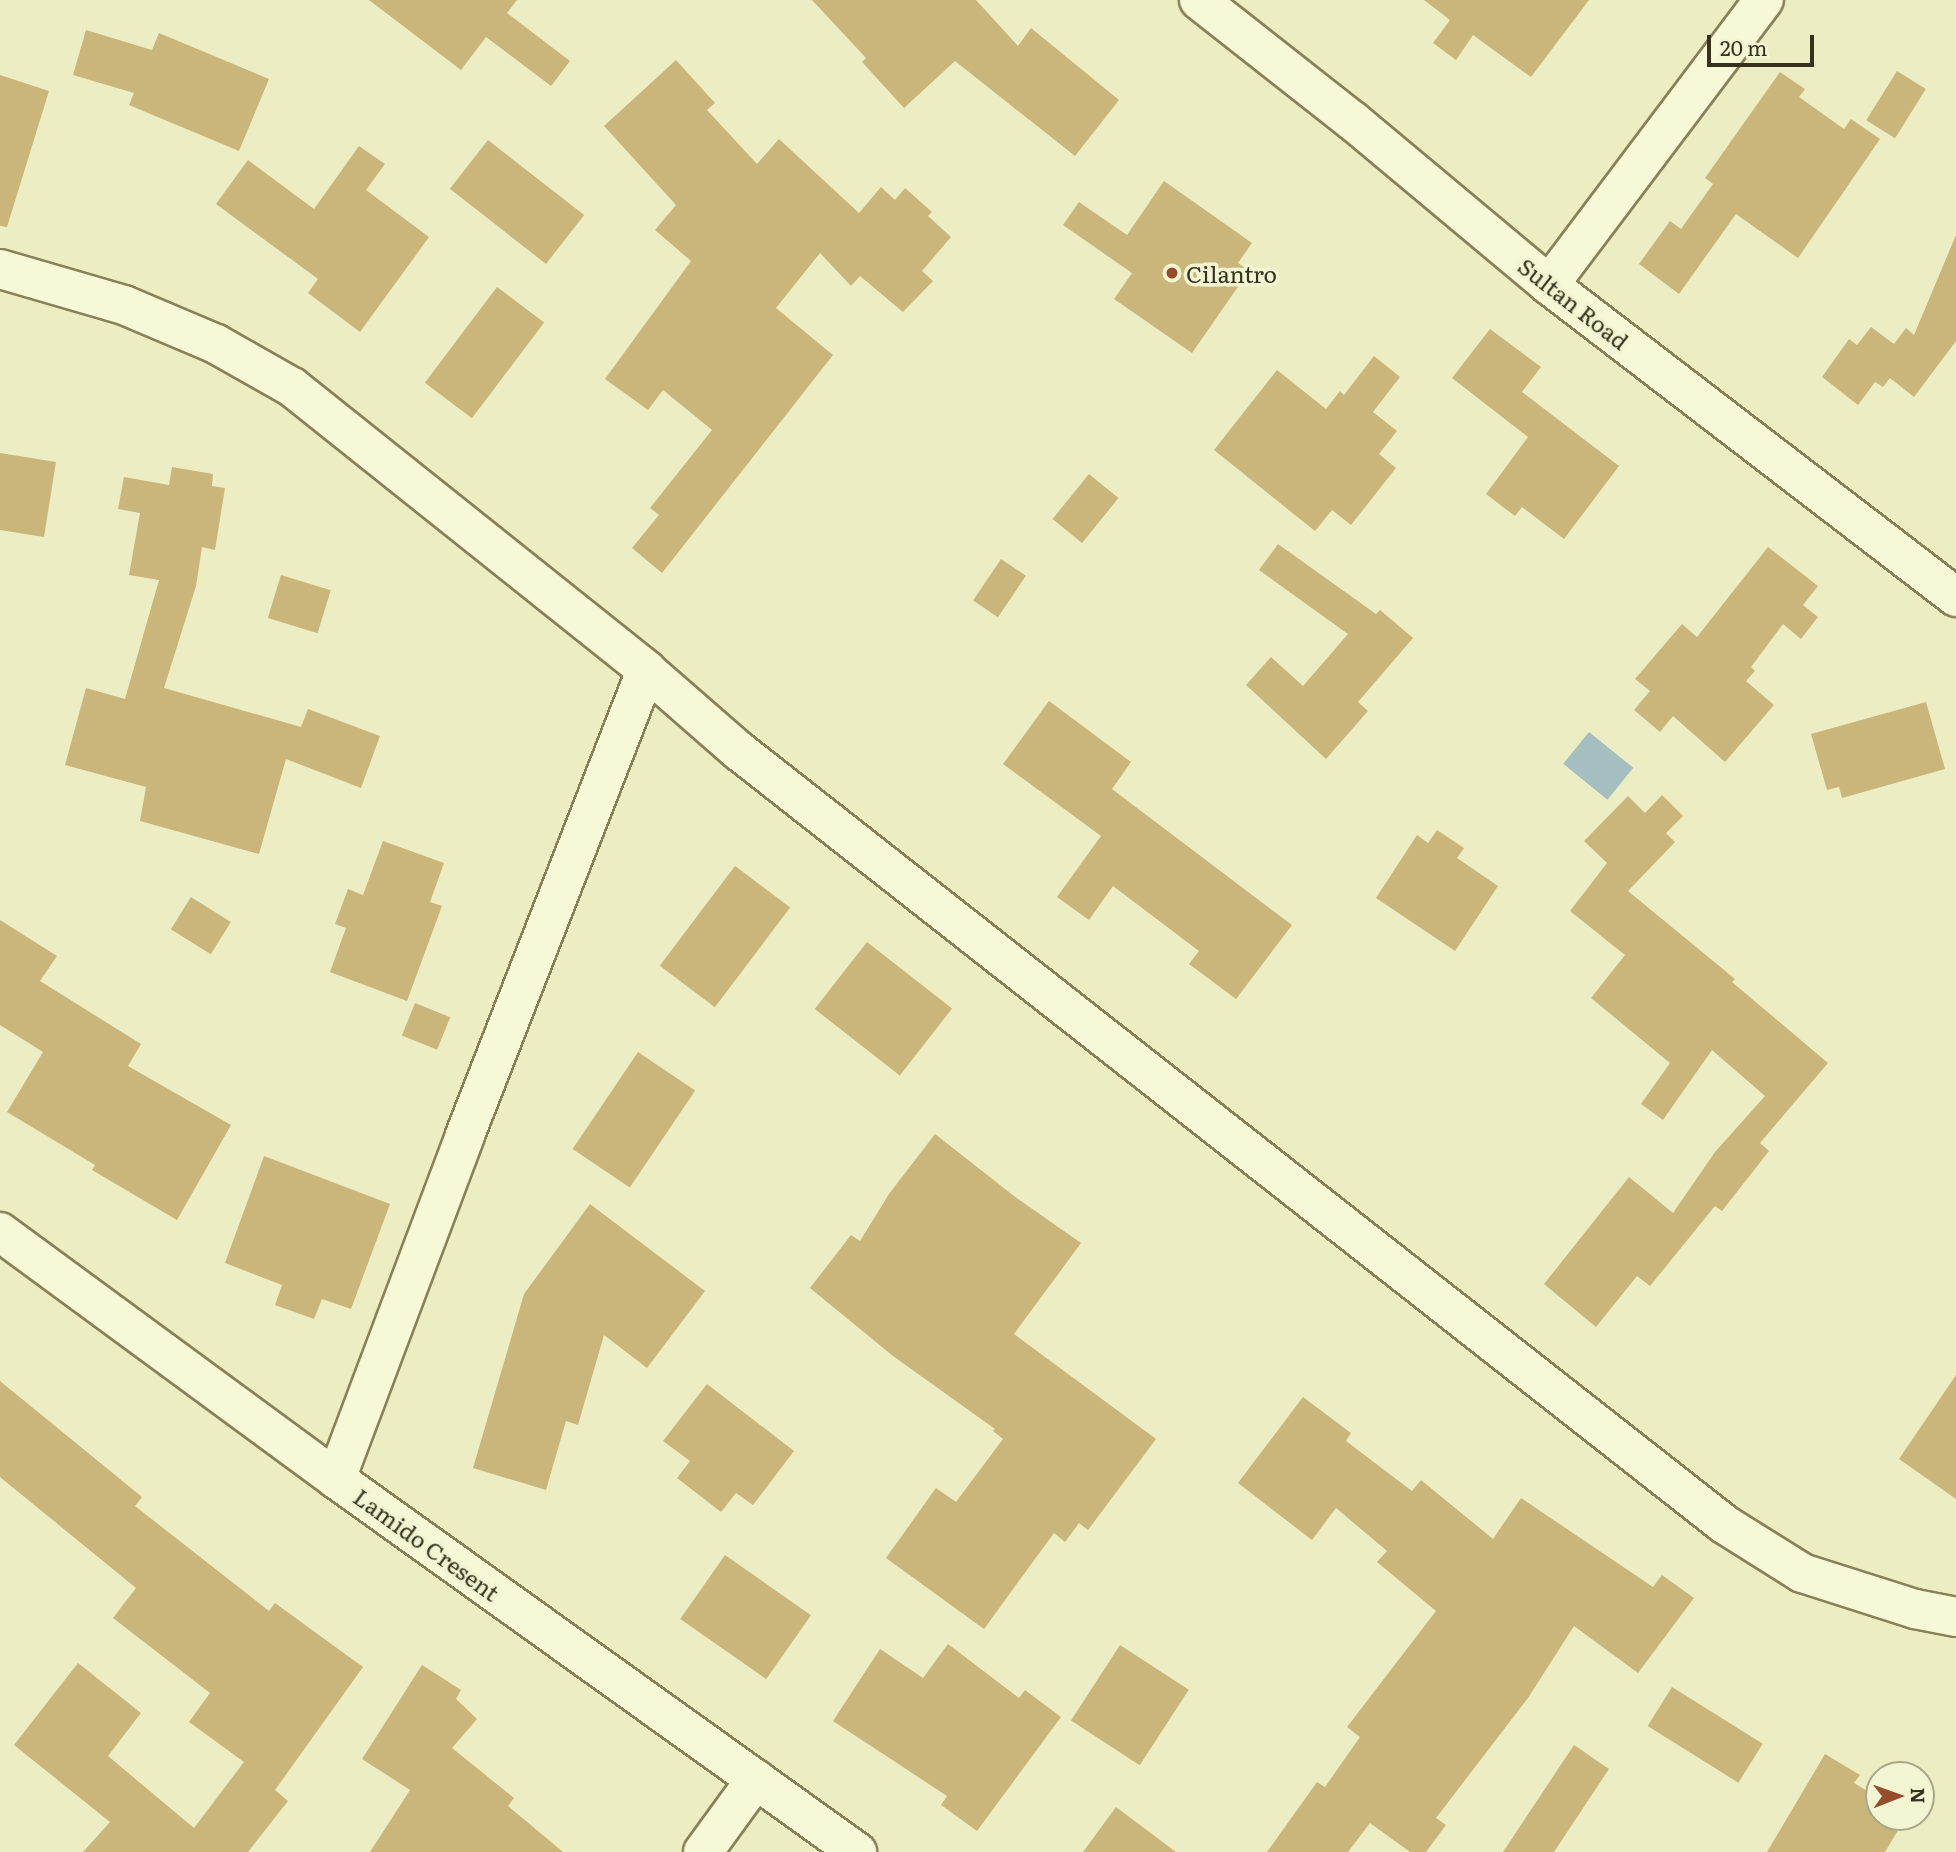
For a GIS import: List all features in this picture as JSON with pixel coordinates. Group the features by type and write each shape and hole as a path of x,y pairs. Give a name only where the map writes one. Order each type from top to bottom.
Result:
{"street":[{"name":"Sultan Road","path":"1199,0 1353,121 1549,285 1956,597"},
{"path":"1549,285 1764,0"},
{"path":"0,269 124,305 216,344 292,387 646,670 739,751 1724,1524 1802,1573 1915,1609 1956,1617"},
{"path":"336,1479 460,1148 646,670"},
{"name":"Lamido Cresent","path":"0,1232 336,1479 857,1852"},
{"path":"703,1852 756,1779"}],"water":[{"path":"1589,732 1633,768 1607,800 1563,764"}],"building":[{"path":"369,0 517,0 507,13 570,61 551,86 486,37 461,70"},
{"path":"812,0 976,0 1018,46 1031,28 1119,100 1075,156 955,61 904,108 862,62 866,58"},
{"path":"1424,0 1589,0 1531,77 1473,35 1456,60 1433,43 1450,20"},
{"path":"86,30 152,50 159,33 269,79 239,151 129,105 134,93 73,75"},
{"path":"676,60 715,103 707,110 757,164 779,139 859,213 881,187 895,200 905,188 932,212 928,216 951,237 922,271 933,281 903,312 860,276 851,286 820,253 776,308 833,355 662,573 632,548 659,515 650,508 712,430 663,390 648,410 605,379 691,261 655,230 676,205 604,126"},
{"path":"1897,71 1926,89 1895,138 1866,120"},
{"path":"1780,72 1805,89 1799,97 1844,129 1851,119 1880,139 1798,258 1736,214 1679,294 1639,264 1670,221 1681,229 1713,184 1705,178"},
{"path":"0,75 49,91 7,227 0,226"},
{"path":"488,140 584,215 546,264 450,189"},
{"path":"359,146 385,164 366,190 429,237 360,332 308,293 318,279 216,204 248,160 314,209"},
{"path":"1164,181 1252,243 1238,263 1249,271 1192,353 1114,299 1132,273 1063,225 1079,202 1127,235"},
{"path":"1956,235 1956,341 1914,397 1890,378 1883,387 1875,382 1858,405 1822,377 1849,339 1857,345 1871,327 1894,344 1906,328 1914,335"},
{"path":"497,287 544,323 472,418 425,383"},
{"path":"1490,329 1541,367 1522,392 1619,466 1564,539 1522,507 1515,516 1486,494 1528,437 1452,378"},
{"path":"1374,356 1400,377 1373,412 1397,431 1379,454 1396,468 1351,525 1332,510 1315,531 1214,450 1277,370 1326,409 1340,391 1344,395"},
{"path":"0,453 56,462 44,537 0,530"},
{"path":"172,467 213,474 212,486 225,488 215,550 202,547 196,586 164,688 301,727 308,709 380,736 361,788 286,759 259,854 140,821 146,787 65,765 86,688 125,699 159,580 129,575 140,513 118,509 124,477 169,485"},
{"path":"1089,474 1119,498 1082,543 1052,519"},
{"path":"1278,544 1376,614 1380,610 1413,638 1358,702 1368,711 1326,759 1246,685 1271,657 1303,686 1348,634 1259,570"},
{"path":"1768,547 1818,586 1803,605 1818,617 1801,639 1783,624 1751,667 1755,671 1746,681 1774,705 1725,762 1673,716 1660,732 1634,710 1650,691 1635,679 1682,624 1697,637"},
{"path":"1001,559 1026,576 998,617 973,600"},
{"path":"281,575 331,590 318,633 268,618"},
{"path":"1049,701 1131,762 1112,789 1292,925 1236,999 1189,964 1199,951 1113,886 1089,920 1057,897 1101,836 1003,764"},
{"path":"1926,702 1945,769 1842,798 1839,787 1827,790 1811,734"},
{"path":"1662,795 1683,816 1666,833 1675,842 1628,891 1735,979 1732,982 1828,1063 1760,1143 1769,1151 1722,1211 1715,1206 1650,1286 1637,1276 1596,1327 1544,1284 1629,1177 1673,1213 1715,1152 1765,1096 1712,1050 1663,1120 1641,1104 1670,1063 1591,998 1625,955 1570,911 1607,863 1584,841 1628,796 1645,813"},
{"path":"1437,830 1464,848 1457,858 1498,886 1455,951 1376,898 1417,835 1428,843"},
{"path":"383,841 444,863 430,902 442,906 407,1001 330,972 346,928 335,924 348,889 363,895"},
{"path":"735,866 790,908 715,1007 660,966"},
{"path":"191,897 231,922 211,954 171,929"},
{"path":"0,920 57,956 40,981 141,1044 128,1066 231,1125 177,1220 92,1170 95,1165 7,1112 43,1052 0,1025"},
{"path":"867,942 952,1008 900,1075 815,1009"},
{"path":"415,1003 450,1017 437,1050 402,1035"},
{"path":"638,1052 695,1091 630,1188 573,1149"},
{"path":"935,1134 1014,1196 1081,1243 1014,1334 1156,1439 1088,1530 1079,1523 1065,1542 1054,1533 984,1629 886,1558 936,1488 956,1502 1003,1439 993,1431 995,1429 893,1356 810,1288 851,1235 860,1241 889,1194"},
{"path":"264,1156 390,1204 351,1309 322,1299 314,1319 275,1305 282,1285 225,1263"},
{"path":"590,1204 705,1291 647,1368 604,1335 578,1425 566,1421 546,1490 473,1468 524,1294"},
{"path":"1956,1375 1956,1499 1899,1459"},
{"path":"0,1381 142,1497 135,1506 269,1611 275,1603 363,1667 275,1790 288,1801 248,1852 83,1852 110,1822 14,1745 78,1663 141,1713 108,1756 194,1828 244,1762 189,1722 210,1693 113,1618 136,1588 0,1477"},
{"path":"707,1384 794,1451 753,1505 736,1493 721,1512 677,1478 690,1461 663,1441"},
{"path":"1303,1397 1351,1433 1346,1441 1412,1491 1421,1480 1493,1539 1521,1498 1653,1587 1662,1575 1694,1598 1638,1673 1574,1626 1528,1698 1436,1818 1446,1825 1426,1852 1410,1852 1370,1823 1348,1852 1267,1852 1317,1782 1325,1787 1360,1737 1347,1727 1436,1611 1377,1562 1387,1551 1336,1508 1312,1540 1238,1483"},
{"path":"725,1555 811,1615 766,1679 680,1619"},
{"path":"948,1644 1019,1698 1025,1690 1061,1717 977,1831 941,1805 947,1796 833,1721 880,1649 923,1678"},
{"path":"1120,1645 1189,1690 1140,1765 1071,1720"},
{"path":"422,1665 461,1690 456,1699 477,1719 452,1748 514,1798 508,1806 563,1852 370,1852 410,1790 362,1759"},
{"path":"1672,1687 1763,1744 1738,1783 1648,1726"},
{"path":"1574,1745 1609,1769 1554,1852 1503,1852"},
{"path":"1825,1754 1860,1775 1854,1783 1865,1790 1865,1831 1898,1831 1885,1852 1767,1852"},
{"path":"1116,1807 1176,1852 1083,1852"}],"place":[{"name":"Cilantro","path":"1172,273"}]}
